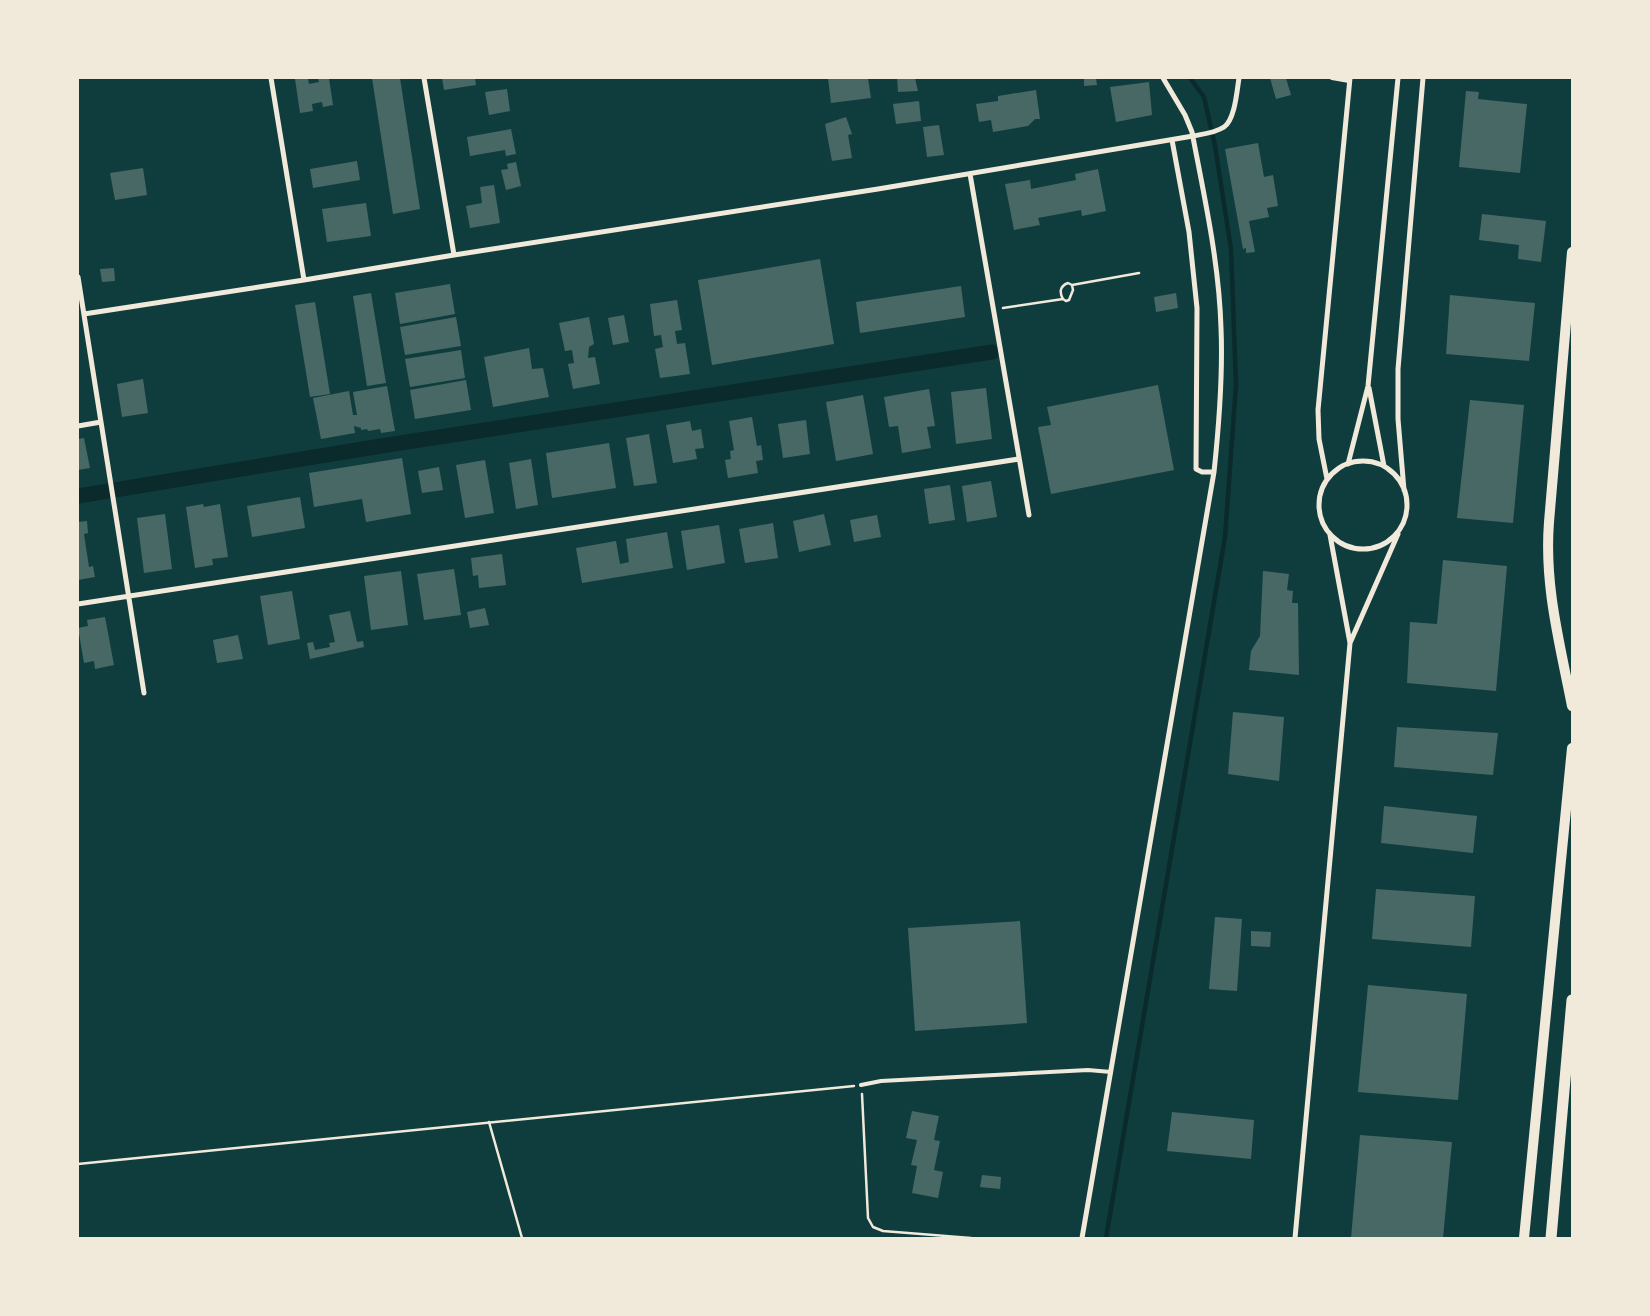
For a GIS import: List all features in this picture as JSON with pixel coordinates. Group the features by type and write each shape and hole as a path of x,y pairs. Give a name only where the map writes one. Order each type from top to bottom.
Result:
{"main road":[{"path":"1572,252 1549,522 1548,559 1550,591 1572,706"},
{"path":"1524,1238 1572,748"},
{"path":"1551,1238 1572,1000"}],"street":[{"path":"271,78 304,280"},
{"path":"424,78 454,255"},
{"path":"1082,1238 1214,472 1219,426 1221,328 1213,240 1193,136 1185,115 1163,78"},
{"path":"84,314 970,174 1193,136 1218,130 1227,125 1231,118 1239,78"},
{"path":"1348,464 1368,386 1398,78"},
{"path":"1404,490 1398,418 1398,369 1423,78"},
{"path":"1327,479 1318,439 1318,410 1350,79"},
{"path":"1172,140 1189,232 1197,308 1196,469 1202,472 1214,472"},
{"path":"970,174 1029,515"},
{"path":"78,278 79,294 84,314 144,694"},
{"path":"1368,386 1384,466"},
{"path":"78,426 101,422"},
{"path":"78,604 1019,459"},
{"path":"1295,1238 1350,643 1330,536 1322,523 1318,508 1320,493 1327,479 1336,470 1360,461 1372,462 1384,466 1400,480 1407,502 1406,515 1350,643"},
{"path":"1330,536 1341,544 1354,549 1368,550 1387,542 1401,527"}],"lane":[{"path":"1332,78 1350,79"},
{"path":"861,1085 881,1081 1088,1070 1111,1072"}],"path":[{"path":"1063,299 1060,294 1064,284 1072,285 1139,273"},
{"path":"994,310 1063,299 1066,301 1069,300 1073,290 1072,285"},
{"path":"78,1164 861,1085 868,1218 873,1227 884,1231 971,1238"},
{"path":"489,1122 522,1238"}],"building":[{"path":"308,78 309,84 319,82 318,78 329,78 333,105 323,107 322,102 312,104 313,111 300,113 295,79"},
{"path":"372,78 400,78 420,209 393,214"},
{"path":"442,78 475,78 476,85 444,90"},
{"path":"828,78 868,78 871,98 831,103"},
{"path":"897,78 915,78 918,91 898,92"},
{"path":"1084,78 1096,78 1097,85 1084,86"},
{"path":"1270,78 1286,78 1291,95 1276,99"},
{"path":"1149,82 1152,115 1116,122 1110,87"},
{"path":"507,89 510,111 489,115 485,92"},
{"path":"1036,90 1040,119 1035,119 1028,126 993,132 991,120 979,122 976,104 998,101 998,96"},
{"path":"1466,91 1479,92 1478,99 1527,104 1520,173 1459,167"},
{"path":"919,101 921,121 896,124 893,104"},
{"path":"846,117 852,134 848,135 852,158 832,161 825,124"},
{"path":"939,125 944,155 927,157 923,127"},
{"path":"511,129 516,154 506,156 505,150 470,156 467,137"},
{"path":"1258,143 1264,177 1273,175 1278,206 1267,208 1269,217 1249,221 1255,252 1246,253 1246,248 1243,249 1225,149"},
{"path":"357,161 360,180 313,188 310,169"},
{"path":"516,162 521,186 506,190 501,170 508,169 507,164"},
{"path":"143,168 147,195 115,200 110,173"},
{"path":"1098,169 1106,211 1082,216 1081,210 1038,218 1040,225 1014,230 1005,184 1030,180 1031,189 1076,180 1075,174"},
{"path":"494,185 500,223 470,228 466,206 482,203 480,187"},
{"path":"366,203 371,236 327,242 322,209"},
{"path":"1482,214 1546,221 1541,262 1518,259 1519,245 1479,240"},
{"path":"820,259 834,344 712,365 698,280"},
{"path":"114,268 115,281 102,282 100,269"},
{"path":"450,284 455,314 400,324 395,293"},
{"path":"961,286 965,317 860,333 856,302"},
{"path":"371,293 386,383 367,386 353,296"},
{"path":"1176,293 1178,308 1156,312 1154,297"},
{"path":"1450,295 1535,303 1529,361 1446,354"},
{"path":"677,300 682,330 675,331 677,344 685,343 690,374 660,378 655,349 663,347 661,335 654,336 650,304"},
{"path":"315,302 330,394 310,397 295,305"},
{"path":"624,315 629,342 613,345 608,318"},
{"path":"456,317 461,346 405,355 400,327"},
{"path":"589,317 594,344 589,347 588,358 595,357 600,384 573,389 568,364 574,363 572,350 565,351 559,323"},
{"path":"529,348 532,369 543,368 549,397 493,407 484,357"},
{"path":"461,350 465,378 410,387 405,359"},
{"path":"143,379 148,413 122,417 117,384"},
{"path":"466,380 471,410 415,419 410,390"},
{"path":"1158,385 1174,470 1051,494 1038,427 1051,425 1047,407"},
{"path":"387,386 395,431 381,433 380,429 368,431 367,429 361,430 361,428 354,426 355,433 321,439 313,398 349,391 353,415 357,415 353,392"},
{"path":"986,388 992,439 956,444 951,392"},
{"path":"929,389 935,426 927,427 931,448 902,453 898,426 889,427 884,397"},
{"path":"863,395 873,454 836,461 826,402"},
{"path":"1470,400 1524,405 1513,523 1457,518"},
{"path":"752,417 757,446 761,445 763,460 756,461 758,473 728,478 725,460 731,459 730,451 734,450 729,421"},
{"path":"806,420 810,454 783,458 778,424"},
{"path":"690,421 692,431 701,429 704,448 695,449 697,459 673,463 666,425"},
{"path":"649,434 657,483 634,486 626,438"},
{"path":"84,438 90,468 78,470 78,439"},
{"path":"609,443 616,488 552,498 546,453"},
{"path":"402,458 411,514 366,522 362,499 314,507 309,473"},
{"path":"531,459 538,505 516,509 509,463"},
{"path":"485,460 494,513 465,518 456,465"},
{"path":"439,467 443,490 422,493 418,471"},
{"path":"991,481 997,517 967,522 962,486"},
{"path":"950,485 955,520 929,524 924,489"},
{"path":"300,497 305,528 252,537 247,506"},
{"path":"203,504 204,507 220,504 228,557 212,559 213,565 195,568 186,507"},
{"path":"165,514 172,569 144,573 137,518"},
{"path":"824,514 831,545 799,552 793,521"},
{"path":"877,515 881,537 854,542 850,520"},
{"path":"87,521 88,533 84,534 89,567 93,566 95,577 78,580 78,522"},
{"path":"773,523 778,558 745,563 739,529"},
{"path":"719,525 725,563 687,570 681,531"},
{"path":"667,532 673,568 582,583 576,548 616,541 620,564 629,562 626,539"},
{"path":"502,554 506,585 479,588 478,575 473,576 471,558"},
{"path":"1443,560 1507,566 1496,691 1407,683 1410,622 1437,624"},
{"path":"454,569 461,615 424,620 417,574"},
{"path":"401,571 408,625 371,630 364,576"},
{"path":"1263,571 1289,574 1287,590 1293,591 1292,603 1298,603 1299,675 1249,670 1251,651 1260,636"},
{"path":"292,591 300,639 268,645 260,596"},
{"path":"485,608 489,625 470,628 467,612"},
{"path":"350,611 357,642 363,641 364,647 310,659 307,643 313,642 315,650 330,647 329,643 335,642 329,615"},
{"path":"105,617 114,665 95,669 94,661 84,663 78,628 88,626 87,620"},
{"path":"238,635 243,659 217,663 213,640"},
{"path":"1233,712 1284,717 1279,781 1228,774"},
{"path":"1397,727 1498,733 1493,775 1394,767"},
{"path":"1384,806 1477,816 1473,853 1381,843"},
{"path":"1376,889 1475,896 1471,947 1372,939"},
{"path":"1215,917 1242,919 1237,991 1209,989"},
{"path":"1020,921 1027,1023 915,1031 908,928"},
{"path":"1251,931 1271,932 1270,947 1251,946"},
{"path":"1368,985 1467,994 1458,1100 1358,1092"},
{"path":"912,1111 939,1116 934,1140 940,1141 934,1170 943,1172 938,1198 912,1193 917,1166 911,1165 917,1140 906,1138"},
{"path":"1172,1112 1254,1120 1251,1159 1167,1151"},
{"path":"1360,1135 1452,1142 1443,1238 1351,1238"},
{"path":"982,1175 1001,1177 1000,1189 980,1187"}],"waterway":[{"path":"1106,1238 1225,537 1236,385 1231,249 1215,146 1204,97 1190,78"},
{"path":"78,496 387,445 992,352"}]}
